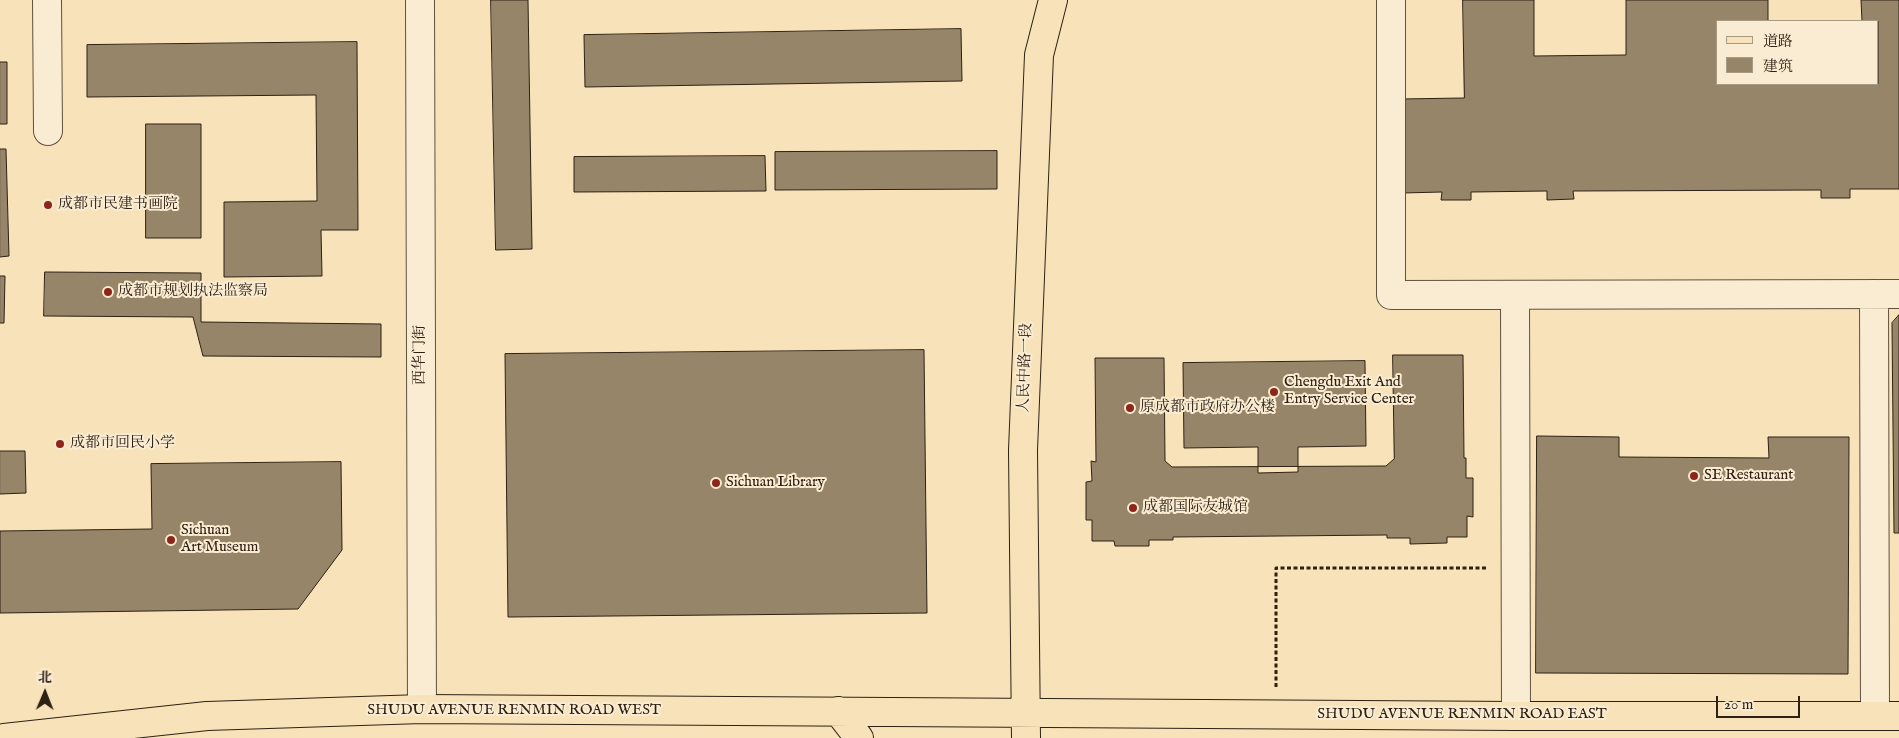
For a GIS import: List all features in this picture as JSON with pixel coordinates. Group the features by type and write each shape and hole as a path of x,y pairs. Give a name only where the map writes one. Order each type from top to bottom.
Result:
{"main road":[{"name":"人民中路一段","path":"1026,725 1023,430 1039,55 1053,0"},
{"name":"SHUDU AVENUE RENMIN ROAD WEST","path":"4,738 207,716 422,709 838,711 1026,725"},
{"path":"838,711 859,735 859,738"},
{"name":"SHUDU AVENUE RENMIN ROAD EAST","path":"1026,725 1516,716 1887,716"}],"street":[{"path":"47,0 48,131"},
{"name":"西华门街","path":"420,0 422,709"},
{"path":"1391,0 1391,295 1887,294 1887,716"},
{"path":"1515,295 1516,716"}],"path":[{"path":"1276,688 1276,568 1516,568"}],"building":[{"path":"491,0 528,0 532,249 496,250"},
{"path":"1463,0 1534,0 1534,56 1626,55 1626,0 1768,0 1768,20 1716,20 1716,85 1879,85 1879,20 1862,20 1861,0 1899,0 1899,189 1850,189 1850,198 1821,198 1821,190 1573,191 1574,199 1547,200 1547,191 1471,192 1471,200 1441,200 1442,192 1402,193 1401,99 1464,98"},
{"path":"961,29 962,81 585,87 584,35"},
{"path":"357,42 358,230 321,230 322,276 224,277 224,202 317,201 316,95 87,97 87,45"},
{"path":"0,62 7,62 7,124 0,124"},
{"path":"146,124 201,124 201,238 146,238"},
{"path":"0,149 6,149 9,256 0,257"},
{"path":"997,151 997,189 775,190 775,152"},
{"path":"765,156 766,191 574,192 574,157"},
{"path":"45,272 201,273 201,322 381,324 381,357 203,356 193,317 44,316"},
{"path":"0,276 5,276 4,323 0,323"},
{"path":"1899,315 1899,533 1894,533 1892,323"},
{"name":"Sichuan Library","path":"924,350 927,613 508,617 505,354"},
{"name":"原成都市政府办公楼","path":"1393,355 1463,355 1464,458 1466,458 1466,478 1473,478 1473,517 1467,516 1467,537 1447,537 1447,543 1410,544 1410,538 1387,538 1387,535 1173,537 1173,540 1149,540 1149,546 1115,546 1114,541 1092,541 1092,520 1086,520 1086,482 1092,481 1091,461 1096,462 1095,358 1164,358 1165,461 1172,467 1386,466 1394,459"},
{"name":"Chengdu Exit And Entry Service Center","path":"1365,361 1366,446 1298,447 1298,472 1258,473 1258,447 1184,448 1183,363"},
{"path":"1537,436 1619,437 1619,457 1769,458 1768,437 1849,437 1848,674 1536,673"},
{"path":"0,451 25,451 26,493 0,494"},
{"name":"Sichuan Art Museum","path":"341,462 342,550 298,609 0,613 0,531 152,529 151,464"}],"place":[{"name":"成都市民建书画院","path":"48,205"},
{"name":"成都市规划执法监察局","path":"108,292"},
{"name":"Chengdu Exit And Entry Service Center","path":"1274,392"},
{"name":"原成都市政府办公楼","path":"1130,408"},
{"name":"成都市回民小学","path":"60,444"},
{"name":"SE Restaurant","path":"1694,476"},
{"name":"Sichuan Library","path":"716,483"},
{"name":"成都国际友城馆","path":"1133,508"},
{"name":"Sichuan Art Museum","path":"171,540"}]}
